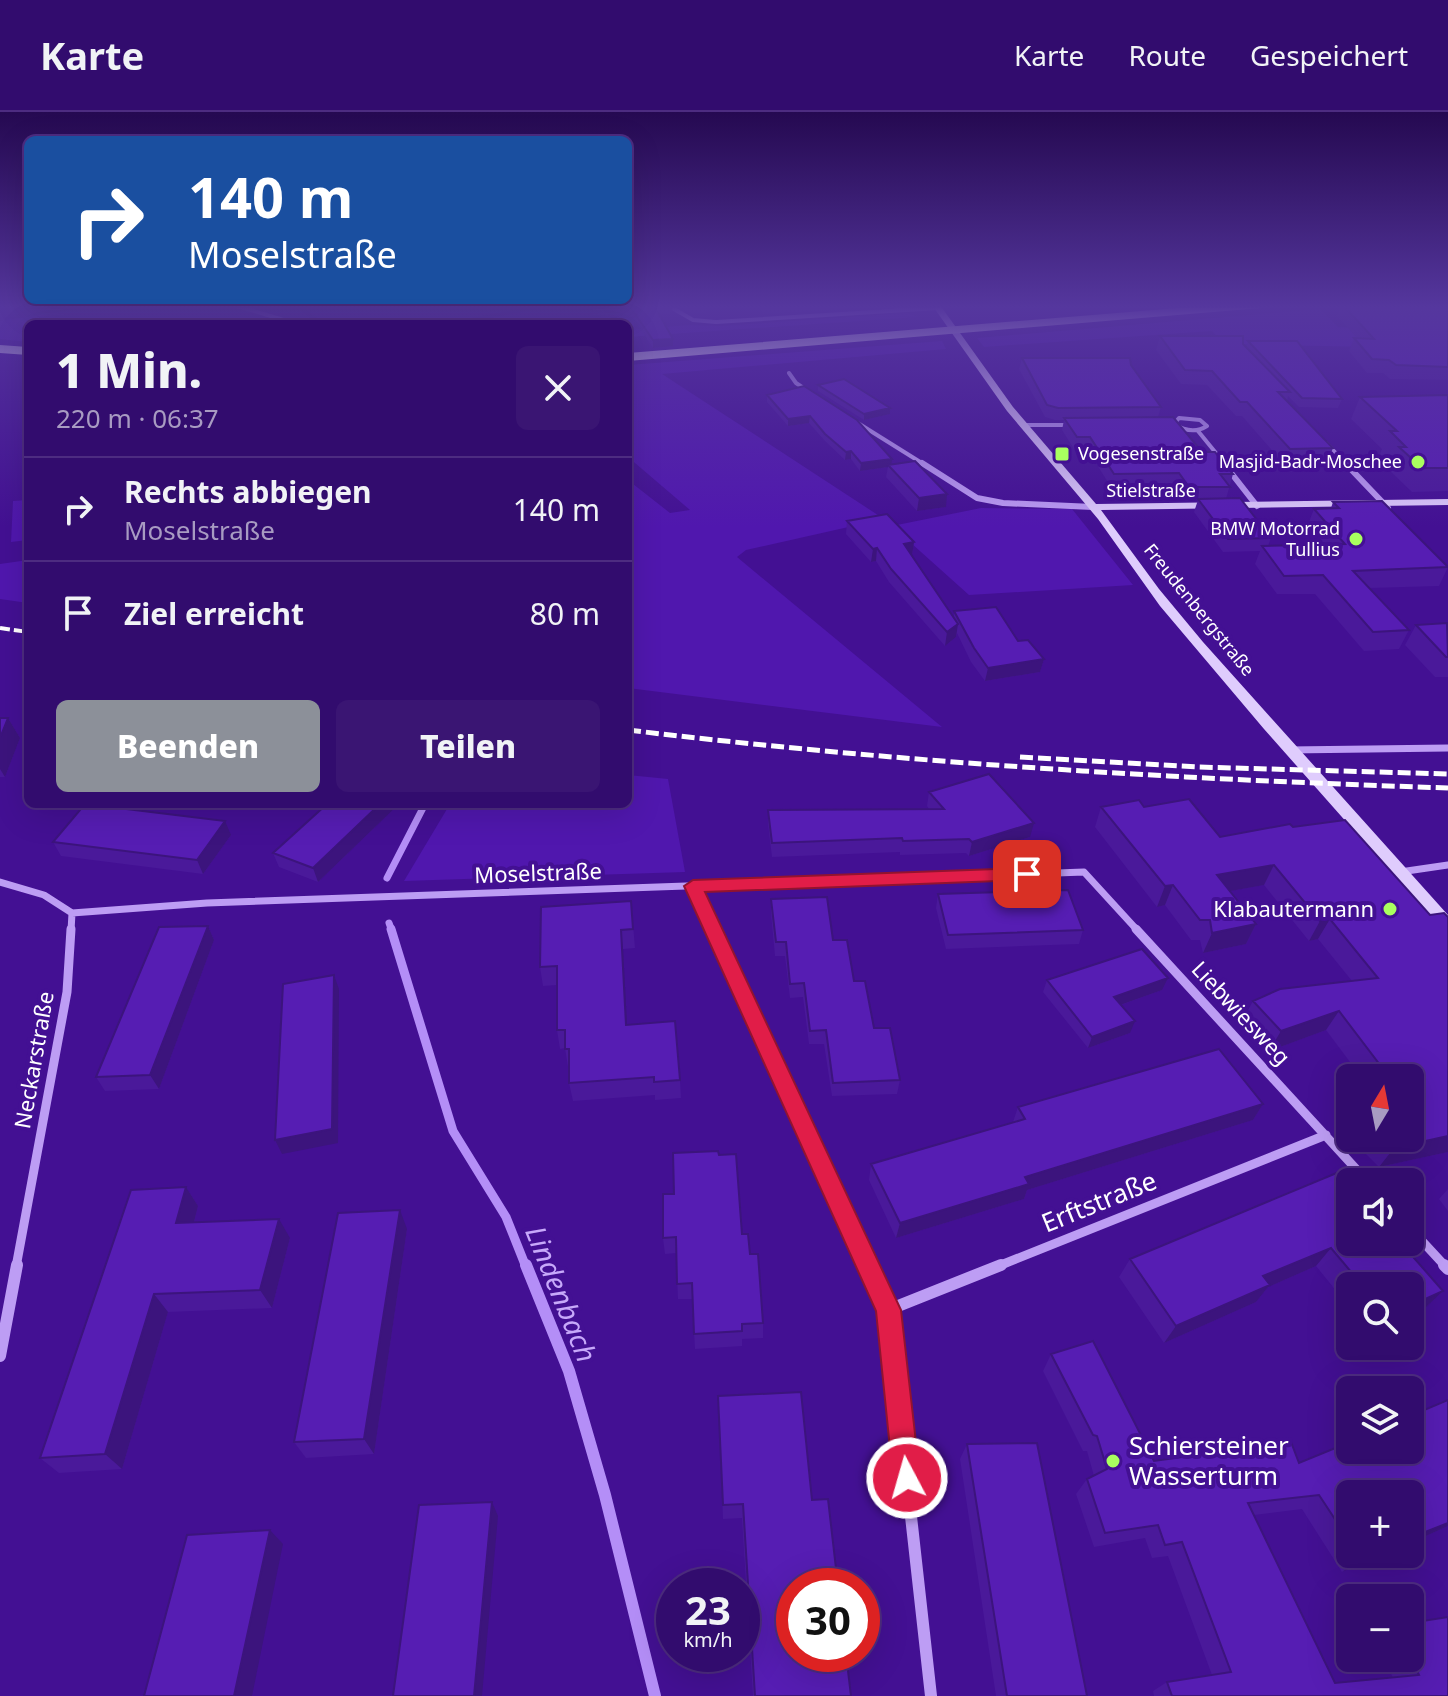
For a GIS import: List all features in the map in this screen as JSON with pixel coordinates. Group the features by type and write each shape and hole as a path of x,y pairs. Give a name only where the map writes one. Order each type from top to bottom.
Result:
{"street":[{"path":"793,379 809,392"},
{"name":"Freudenbergstraße","path":"988,379 1022,425 1093,507 1162,601 1289,750 1448,926"},
{"path":"848,416 977,498 1003,503 1093,507"},
{"path":"1198,431 1207,426 1200,420 1183,418 1171,424 1198,431 1257,506"},
{"path":"1022,425 1080,425"},
{"path":"1318,435 1395,515"},
{"name":"Stielstraße","path":"1093,507 1448,502"},
{"path":"1289,750 1448,748"},
{"path":"1400,872 1448,865"},
{"name":"Moselstraße","path":"72,913 207,903 1084,872"},
{"name":"Liebwiesweg","path":"1084,872 1355,1168"},
{"path":"0,882 44,895 72,913"},
{"path":"693,886 888,1310 931,1696"},
{"name":"Neckarstraße","path":"0,1356 67,992 72,913"},
{"name":"Erftstraße","path":"888,1310 1326,1135"},
{"path":"1424,1243 1448,1269"}],"shaded area":[{"path":"632,379 670,379 884,519 746,550 737,557 942,727 632,688 632,483 670,513 690,510 632,460"},
{"path":"24,500 24,540 11,542 13,501"},
{"path":"981,508 1072,509 1133,585 969,595 892,526"},
{"path":"24,561 24,602 0,599 0,564"},
{"path":"632,775 668,779 685,872 404,881 448,808 632,808"}],"building":[{"path":"844,379 890,408 864,414 818,385"},
{"path":"1033,379 1141,379 1161,407 1058,408 1047,405"},
{"path":"1219,379 1277,379 1290,392 1278,392 1333,448 1290,449 1247,402 1240,402"},
{"path":"1284,379 1326,379 1342,399 1302,398"},
{"path":"804,386 857,420 892,459 861,463 851,451 846,452 825,434 810,416 788,419 767,395"},
{"path":"1448,395 1448,468 1422,468 1399,447 1406,447 1390,431 1397,431 1360,397"},
{"path":"1173,417 1202,452 1215,452 1233,474 1220,474 1230,487 1189,487 1179,473 1114,474 1090,437 1077,437 1064,418"},
{"path":"915,461 947,494 919,498 888,465"},
{"path":"1240,498 1271,538 1228,539 1198,499"},
{"path":"1382,501 1448,567 1353,571 1409,630 1373,632 1323,575 1284,576 1262,546 1345,544 1314,509 1339,508 1333,502"},
{"path":"887,514 914,542 904,544 958,624 947,632 891,569 877,548 873,549 847,521"},
{"path":"996,607 1018,641 1028,640 1044,659 988,668 954,611"},
{"path":"1447,623 1448,657 1446,657 1416,625"},
{"path":"0,718 8,718 0,738"},
{"path":"989,774 1034,823 972,842 969,839 903,841 902,838 772,843 768,810 944,809 929,792"},
{"path":"1189,799 1220,837 1290,824 1293,827 1345,820 1430,915 1444,913 1448,917 1448,1136 1424,1141 1424,1064 1379,1064 1339,1011 1281,1031 1253,1001 1280,989 1378,978 1330,919 1320,921 1274,865 1217,875 1256,924 1212,933 1210,920 1200,920 1173,885 1165,886 1101,807 1139,800 1144,807"},
{"path":"82,808 118,808 225,821 197,860 53,842"},
{"path":"323,808 376,808 313,868 273,853"},
{"path":"1068,890 1083,930 948,935 938,894"},
{"path":"827,897 833,940 847,940 854,981 865,981 874,1028 890,1028 900,1080 833,1083 826,1030 810,1031 804,983 790,984 786,942 776,942 771,899"},
{"path":"631,901 633,929 621,930 626,1025 675,1021 680,1080 654,1082 654,1077 569,1083 569,1049 565,1049 565,1030 557,1030 557,966 540,967 541,907"},
{"path":"208,926 150,1075 96,1077 159,927"},
{"path":"1142,949 1168,978 1114,997 1135,1021 1092,1037 1047,980"},
{"path":"334,975 332,1129 275,1140 283,984"},
{"path":"1219,1049 1263,1104 1025,1177 1029,1184 900,1223 871,1164 1025,1119 1018,1107"},
{"path":"718,1151 719,1155 736,1154 742,1234 748,1234 750,1254 758,1254 763,1323 742,1324 742,1331 694,1334 692,1283 677,1284 676,1237 663,1238 663,1194 674,1194 673,1153"},
{"path":"1336,1173 1336,1254 1331,1248 1263,1276 1270,1285 1176,1326 1130,1259"},
{"path":"186,1187 176,1223 279,1219 260,1290 154,1294 105,1454 40,1458 131,1190"},
{"path":"400,1210 364,1439 294,1442 338,1213"},
{"path":"1338,1256 1412,1256 1443,1291 1424,1300 1424,1272 1351,1272"},
{"path":"1093,1341 1154,1461 1291,1442 1299,1463 1336,1448 1336,1464 1424,1464 1424,1410 1448,1400 1448,1523 1424,1532 1424,1480 1336,1480 1336,1521 1319,1495 1248,1503 1335,1683 1419,1675 1418,1672 1424,1672 1424,1621 1448,1617 1448,1696 1172,1696 1167,1682 1231,1672 1182,1542 1165,1545 1158,1525 1105,1533 1087,1479 1107,1469 1097,1436 1093,1435 1051,1354"},
{"path":"801,1392 812,1500 828,1499 836,1568 776,1568 776,1672 848,1672 851,1696 755,1696 754,1672 760,1672 760,1568 747,1568 743,1504 723,1505 718,1396"},
{"path":"1037,1443 1087,1696 1007,1696 967,1444"},
{"path":"492,1502 474,1696 393,1696 419,1505"},
{"path":"270,1530 234,1696 144,1696 187,1535"}],"waterway":[{"name":"Lindenbach","path":"387,878 423,808"},
{"name":"Lindenbach","path":"389,923 392,931"},
{"name":"Lindenbach","path":"391,929 453,1131 506,1217 526,1267"},
{"name":"Lindenbach","path":"526,1265 569,1371 605,1495 655,1696"}],"railway":[{"path":"0,628 24,631"},
{"path":"632,730 833,752 1038,768 1448,788"},
{"path":"1020,757 1199,767 1448,774"}],"place":[{"name":"Vogesenstraße","path":"1062,454"},
{"name":"Masjid-Badr-Moschee","path":"1418,462"},
{"name":"BMW Motorrad Tullius","path":"1356,539"},
{"name":"Klabautermann","path":"1390,909"},
{"name":"Schiersteiner Wasserturm","path":"1113,1461"}],"route":[{"path":"907,1478 888,1310 693,886 1027,874"}]}
